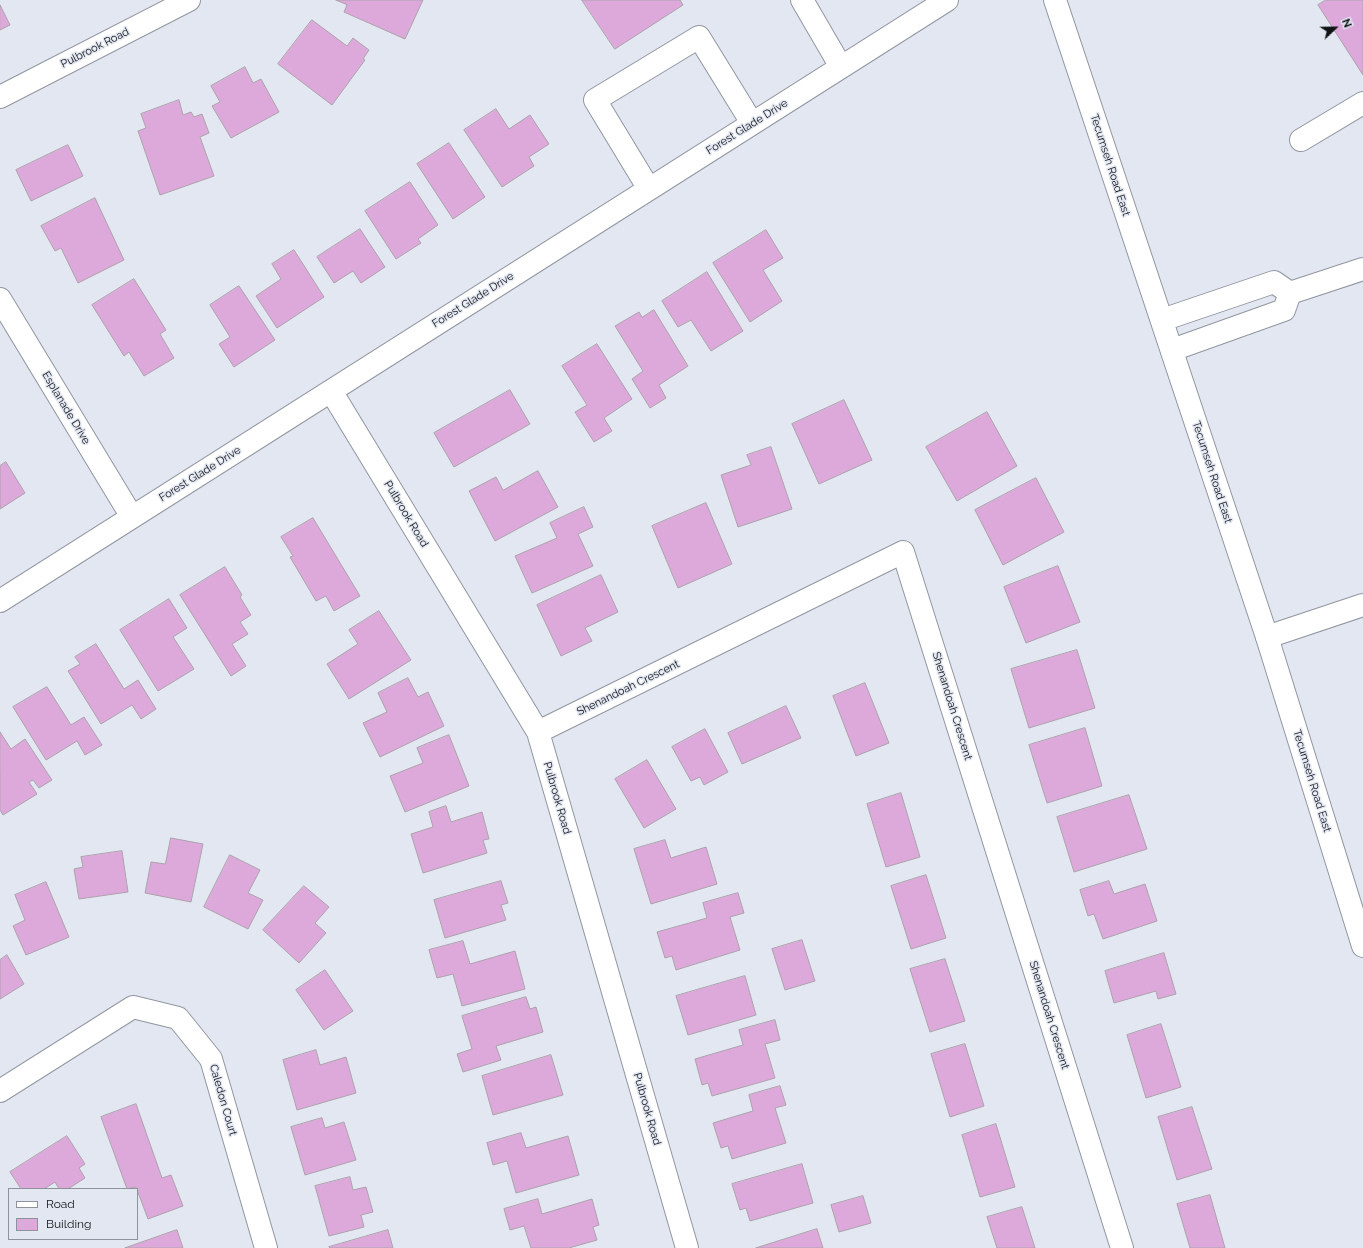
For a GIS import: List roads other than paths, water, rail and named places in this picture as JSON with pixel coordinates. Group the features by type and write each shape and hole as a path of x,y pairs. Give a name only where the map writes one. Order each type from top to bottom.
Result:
{"street":[{"name":"Pulbrook Road","path":"0,97 189,0"},
{"path":"802,0 841,67"},
{"name":"Forest Glade Drive","path":"0,600 946,0"},
{"name":"Tecumseh Road East","path":"1055,0 1267,637 1363,946"},
{"path":"649,189 595,100 699,37 752,124"},
{"path":"1301,140 1363,103"},
{"path":"1290,293 1363,269"},
{"path":"1162,320 1274,282 1290,293"},
{"path":"1172,350 1284,310 1290,293"},
{"name":"Esplanade Drive","path":"0,299 132,517"},
{"name":"Pulbrook Road","path":"331,391 538,732 687,1248"},
{"name":"Shenandoah Crescent","path":"538,732 903,552 1122,1248"},
{"path":"1267,637 1363,605"},
{"name":"Caledon Court","path":"0,1091 134,1007 178,1018 211,1059 266,1248"}]}
